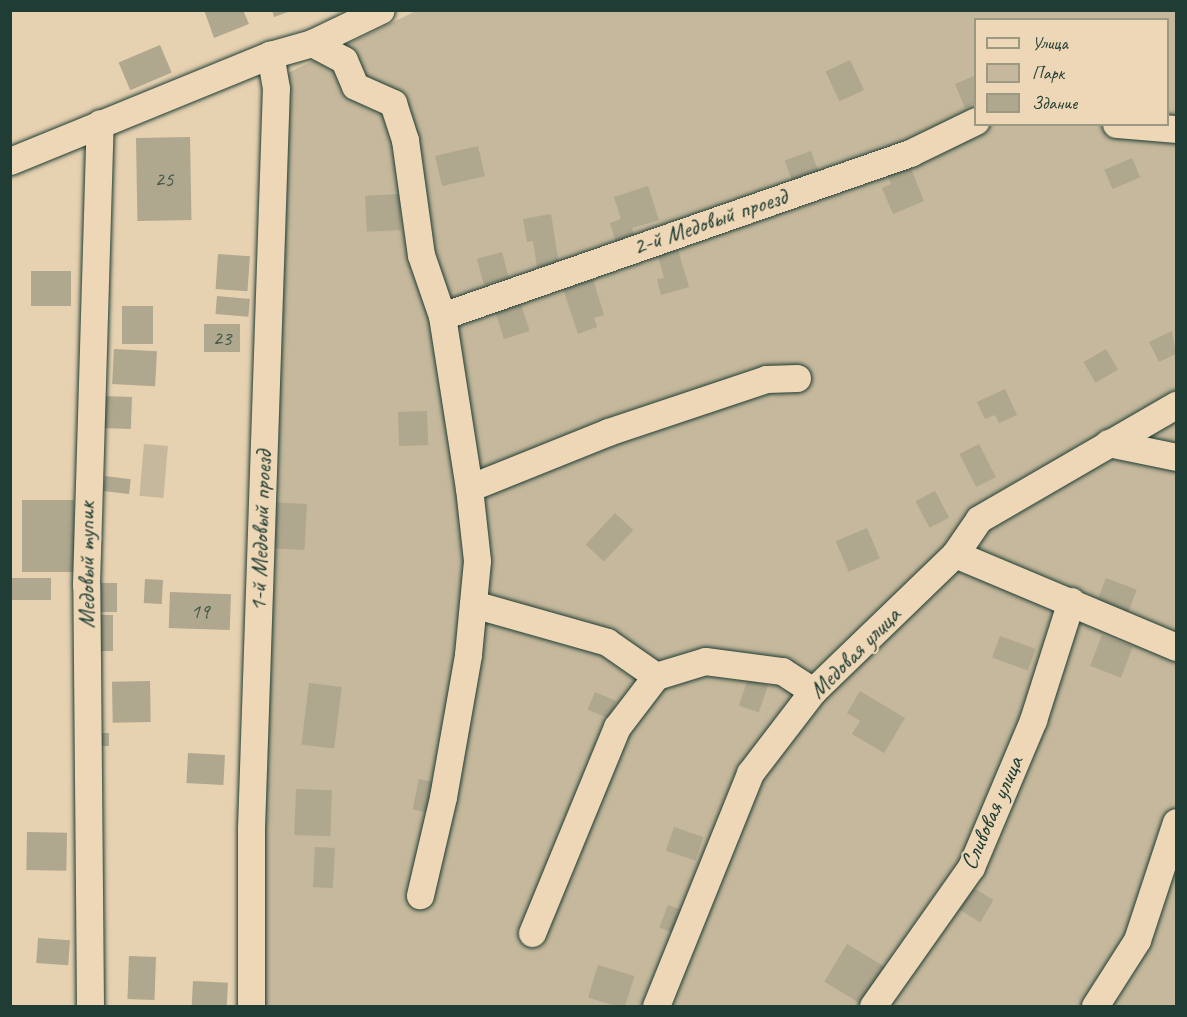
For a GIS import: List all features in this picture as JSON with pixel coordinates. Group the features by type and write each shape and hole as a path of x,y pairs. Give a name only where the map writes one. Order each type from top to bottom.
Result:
{"street":[{"path":"10,161 270,55 312,43 381,10"},
{"path":"312,43 344,60 355,86 393,103 405,140 421,255 442,316 469,489 477,561 473,604 443,797 420,895"},
{"name":"1-й Медовый проезд","path":"251,1006 252,816 276,88 270,55"},
{"name":"2-й Медовый проезд","path":"442,316 910,153 974,121"},
{"name":"Медовый тупик","path":"90,1006 86,585 100,123"},
{"path":"1140,126 1176,129"},
{"path":"469,489 630,424 766,379 797,378"},
{"name":"Медовая улица","path":"656,1006 750,773 813,691 955,554 979,519 1176,405"},
{"path":"1108,443 1176,457"},
{"path":"955,554 1176,647"},
{"name":"Сливовая улица","path":"873,1006 971,867 1033,720 1071,601"},
{"path":"473,604 607,642 656,676"},
{"path":"532,933 617,727 656,676 705,661 782,670 813,691"},
{"path":"1095,1006 1137,940 1176,822"}],"green space":[{"path":"416,11 1176,11 1176,1006 261,1006 269,528 288,73"},
{"path":"144,444 168,446 163,498 139,496"}],"building":[{"path":"204,10 243,10 249,24 214,38"},
{"path":"272,10 291,10 291,11 274,17"},
{"path":"160,45 172,73 130,90 119,63"},
{"path":"850,60 864,90 839,101 826,71"},
{"path":"974,76 974,104 965,108 955,84"},
{"path":"190,137 191,220 137,221 136,138"},
{"path":"478,146 485,176 442,186 435,156"},
{"path":"811,151 820,176 794,186 785,161"},
{"path":"1132,158 1140,177 1113,189 1104,170"},
{"path":"910,166 924,201 893,214 882,188 891,184 887,175"},
{"path":"648,186 659,220 632,228 636,241 617,246 610,223 621,219 614,197"},
{"path":"399,194 401,230 367,232 365,196"},
{"path":"551,214 559,264 537,267 533,241 527,242 523,219"},
{"path":"678,250 689,287 661,295 657,279 664,278 658,256"},
{"path":"502,252 509,278 484,285 477,259"},
{"path":"218,254 250,256 247,291 216,289"},
{"path":"31,271 71,271 71,306 31,306"},
{"path":"593,279 604,315 594,318 597,327 578,334 563,289"},
{"path":"217,296 250,299 248,317 215,314"},
{"path":"521,304 530,331 504,339 495,312"},
{"path":"122,306 153,306 153,344 122,344"},
{"path":"204,324 240,324 240,352 204,352"},
{"path":"1172,331 1176,354 1159,362 1149,342"},
{"path":"114,349 157,351 155,386 112,384"},
{"path":"1106,349 1118,370 1095,383 1083,362"},
{"path":"1005,389 1017,415 999,423 995,415 985,419 977,402"},
{"path":"102,396 132,397 131,429 101,428"},
{"path":"427,411 428,445 399,446 398,412"},
{"path":"979,444 996,477 976,487 959,454"},
{"path":"105,476 131,479 129,494 103,491"},
{"path":"935,491 949,517 930,528 916,501"},
{"path":"22,500 74,500 74,572 22,572"},
{"path":"268,502 307,504 305,550 266,548"},
{"path":"615,513 633,530 604,561 586,544"},
{"path":"867,528 880,558 849,572 836,541"},
{"path":"10,578 51,578 51,600 10,600"},
{"path":"1106,578 1137,590 1127,615 1096,603"},
{"path":"145,579 163,580 162,604 144,603"},
{"path":"93,583 117,583 117,612 93,612"},
{"path":"170,592 231,594 230,630 169,628"},
{"path":"93,615 113,615 113,651 93,651"},
{"path":"1102,635 1133,647 1121,678 1090,666"},
{"path":"1000,636 1036,649 1028,671 992,658"},
{"path":"748,679 768,686 759,712 739,705"},
{"path":"150,681 151,722 113,723 112,682"},
{"path":"309,683 342,687 334,749 301,745"},
{"path":"860,691 905,718 884,753 852,734 860,721 847,713"},
{"path":"595,692 616,701 609,718 588,709"},
{"path":"91,733 109,733 109,746 91,746"},
{"path":"188,753 225,755 223,785 186,783"},
{"path":"419,779 438,783 431,813 413,809"},
{"path":"296,789 332,790 330,836 294,835"},
{"path":"674,827 703,837 695,861 666,851"},
{"path":"27,832 67,833 66,871 26,870"},
{"path":"315,847 335,848 333,888 313,887"},
{"path":"967,884 994,900 980,922 954,906"},
{"path":"668,905 684,911 675,933 659,927"},
{"path":"38,938 70,940 68,965 36,963"},
{"path":"847,944 887,968 865,1006 824,982"},
{"path":"129,956 156,957 154,1000 127,999"},
{"path":"598,965 634,976 625,1006 616,1006 588,998"},
{"path":"193,981 228,983 227,1006 192,1006"}]}
